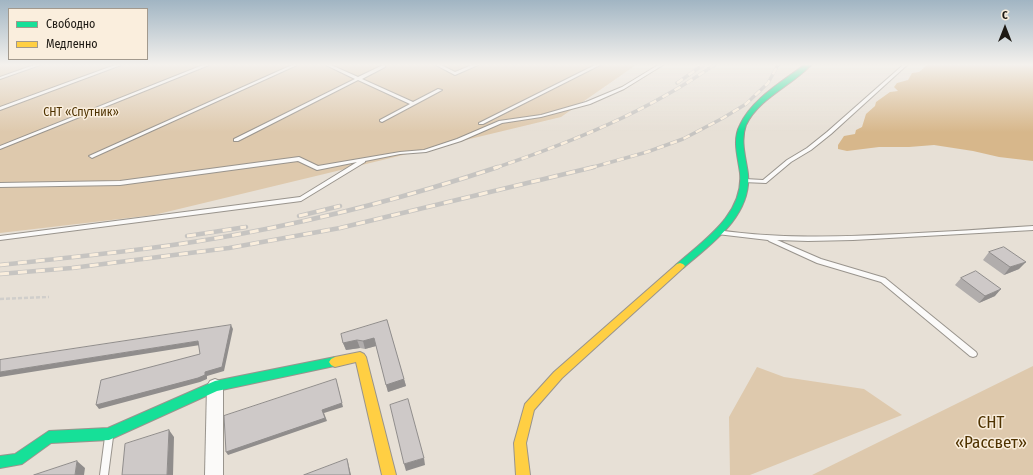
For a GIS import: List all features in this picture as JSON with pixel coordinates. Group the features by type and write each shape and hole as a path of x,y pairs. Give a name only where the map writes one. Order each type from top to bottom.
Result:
{"street":[{"path":"523,475 520,443 529,408 558,375 717,232 738,208 743,195 745,181 738,140 744,123 754,110 781,87"},
{"path":"0,462 16,467 49,437 109,434 215,386 360,356 390,475"},
{"path":"214,475 215,386"}],"lane":[{"path":"0,108 58,87"},
{"path":"0,148 152,87"},
{"path":"92,156 246,87"},
{"path":"236,140 342,87"},
{"path":"376,87 413,104"},
{"path":"481,123 553,87"},
{"path":"0,185 120,183 299,159 317,168 400,153 424,151 459,140 501,122 541,116 588,103 624,87"},
{"path":"745,181 764,182 789,161 809,149 830,133 881,87"},
{"path":"382,121 440,90"},
{"path":"0,238 301,198 366,159"},
{"path":"717,232 767,239 872,238 1033,228"},
{"path":"767,239 819,261 884,280 973,354"},
{"path":"104,475 109,434"}],"path":[{"path":"0,299 49,297"}],"green space":[{"name":"СНТ «Спутник»","path":"0,87 604,87 561,117 154,215 0,233"},
{"name":"СНТ «Рассвет»","path":"1033,366 1033,475 812,475"},
{"path":"757,367 784,377 864,389 902,415 750,475 730,475 729,417"}],"shaded area":[{"path":"894,87 1033,87 1033,161 999,157 934,145 879,147 847,151 838,149 838,145 844,136 855,134 856,130 862,127 866,114 875,106 876,102 890,92 898,91"}],"building":[{"path":"1004,247 1026,262 1010,267 989,252"},
{"path":"976,271 1001,289 985,296 961,278"},
{"path":"387,320 404,379 386,385 374,338 363,341 357,340 343,343 341,334"},
{"path":"231,325 222,367 205,372 205,375 198,378 96,405 101,380 200,354 198,341 0,372 0,360"},
{"path":"336,379 342,403 322,410 325,418 226,452 224,416"},
{"path":"408,399 424,458 404,464 390,405"},
{"path":"169,430 167,475 122,475 125,444"},
{"path":"347,459 350,475 304,475"},
{"path":"77,461 75,475 34,475"}],"railway":[{"path":"497,167 552,148 608,124 636,111 680,87"},
{"path":"591,168 647,152 683,139 746,104 764,87"},
{"path":"0,265 150,248 273,228 370,205 497,167"},
{"path":"0,274 72,268 229,248 340,228 591,168"},
{"path":"299,216 340,206"},
{"path":"187,236 246,227"}],"traffic: fast":[{"path":"680,266 723,227 739,203 743,190 744,175 740,150 740,137 743,125 755,108 778,87"},
{"path":"0,462 17,460 49,437 109,434 215,386 335,362"}],"traffic: slow":[{"path":"523,475 520,443 529,408 558,375 680,266"},
{"path":"335,362 360,357 389,475"}]}
